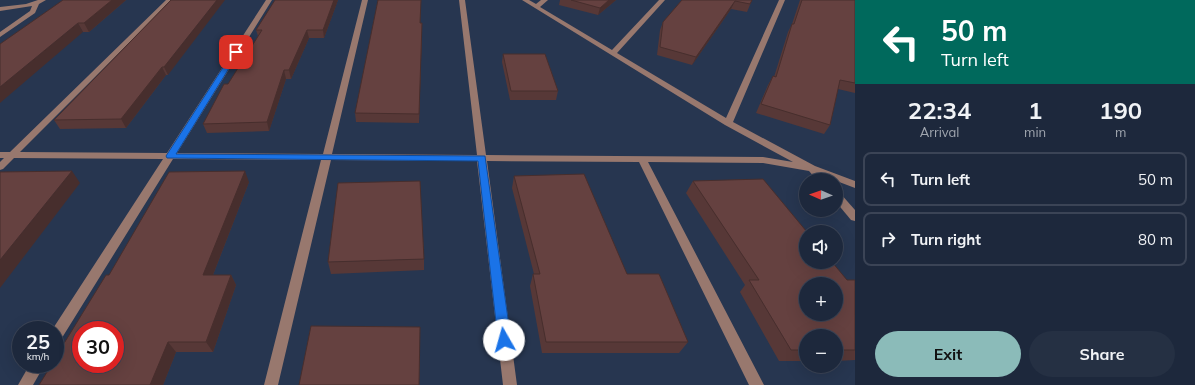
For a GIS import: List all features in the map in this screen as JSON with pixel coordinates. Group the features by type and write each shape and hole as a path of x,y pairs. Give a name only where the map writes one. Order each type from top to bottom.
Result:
{"street":[{"path":"0,9 18,8 43,0"},
{"path":"0,167 169,0"},
{"path":"64,323 268,0"},
{"path":"271,385 365,0"},
{"path":"462,0 510,385"},
{"path":"525,0 728,123 812,168 855,185"},
{"path":"536,7 545,0"},
{"path":"613,54 662,0"},
{"path":"728,123 782,0"},
{"path":"0,34 33,12 36,3"},
{"path":"0,155 763,160 812,168 816,173"},
{"path":"642,159 757,385"},
{"path":"843,203 855,217"},
{"path":"25,385 32,373"}],"building":[{"path":"63,0 112,0 84,23 78,23 0,87 0,44"},
{"path":"171,0 217,0 121,119 54,120"},
{"path":"275,0 334,0 323,30 307,30 289,70 284,70 267,122 203,124 224,84 228,84 262,30 256,30"},
{"path":"378,0 421,0 420,23 422,23 419,114 355,113"},
{"path":"571,0 609,0 600,8"},
{"path":"682,0 752,0 750,4 735,1 696,57 660,47 663,22"},
{"path":"802,0 855,0 855,83 840,80 830,125 761,104 773,76 776,77 792,24 794,24"},
{"path":"503,54 545,54 558,91 511,91"},
{"path":"72,171 0,260 0,172"},
{"path":"245,171 203,275 231,275 206,342 168,342 150,385 39,385 46,373 64,373 64,343 72,330 72,373 124,373 124,321 78,321 106,275 109,275 169,172"},
{"path":"584,174 627,274 659,274 688,342 546,342 533,274 540,274 514,176"},
{"path":"763,179 801,225 799,225 799,269 838,269 847,280 855,280 855,350 843,350 843,329 799,329 799,350 791,350 749,280 759,280 693,181"},
{"path":"420,181 424,259 328,262 338,183"},
{"path":"311,326 420,327 419,385 299,385"}],"route":[{"path":"236,52 170,156 482,158 504,340"}]}
